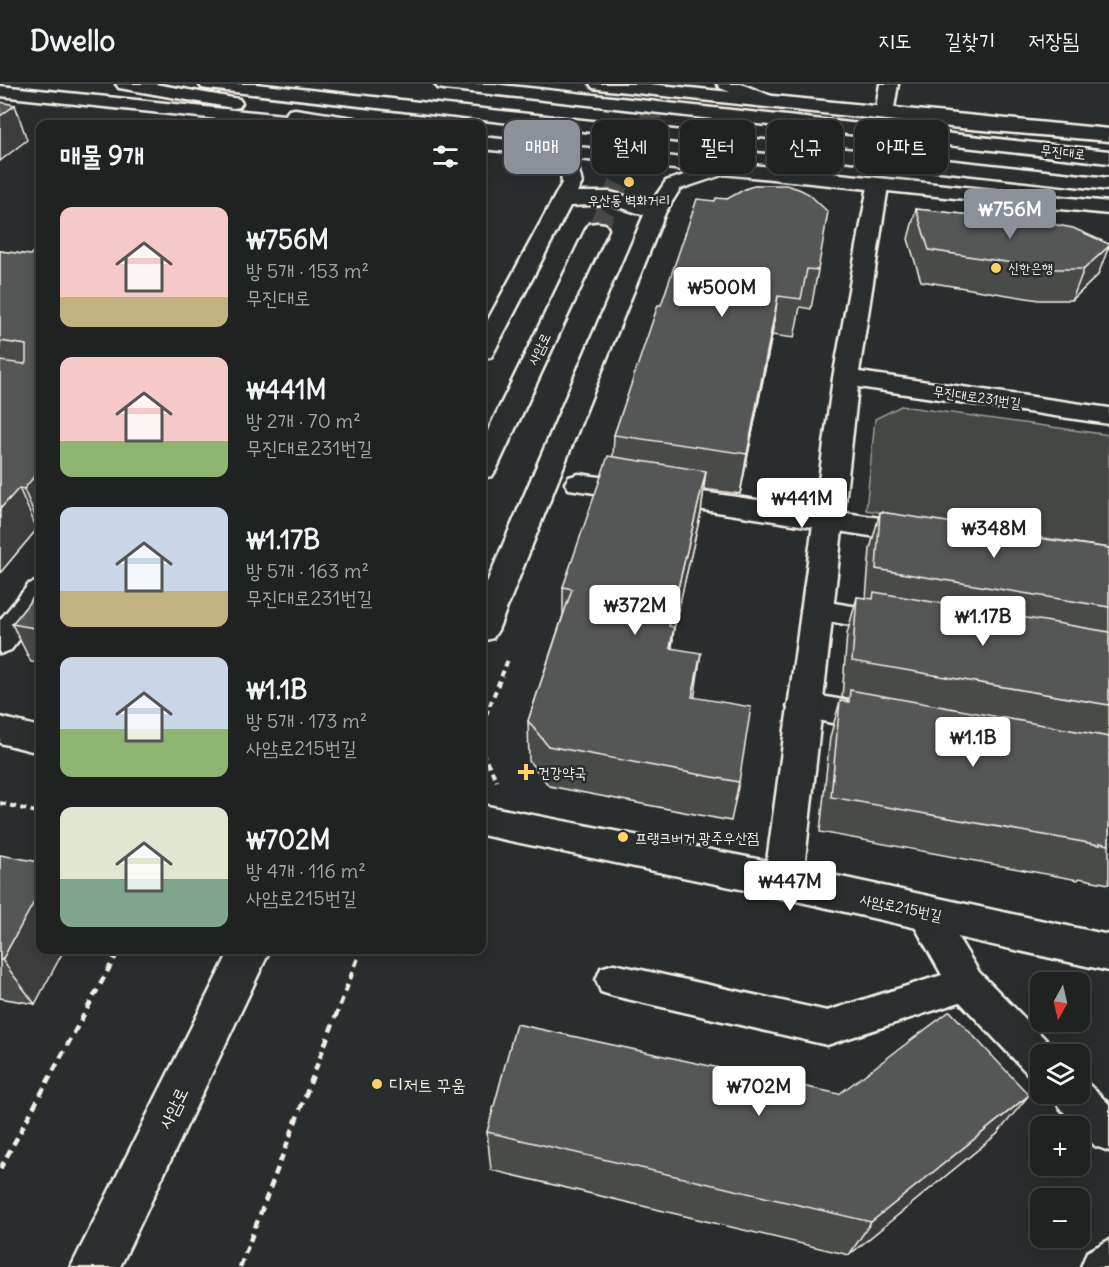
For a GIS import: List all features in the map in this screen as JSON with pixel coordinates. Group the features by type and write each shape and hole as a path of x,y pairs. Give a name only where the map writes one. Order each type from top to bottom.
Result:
{"main road":[{"path":"125,84 331,120"},
{"name":"무진대로","path":"208,84 1109,184"},
{"name":"무진대로","path":"444,84 777,120"},
{"path":"599,84 960,122 1109,135"},
{"path":"726,84 768,101"},
{"path":"884,114 889,84"},
{"path":"0,92 274,120"},
{"path":"843,121 960,122"},
{"name":"무진대로","path":"843,127 1109,157"},
{"path":"486,143 504,145"},
{"path":"580,153 680,163"},
{"path":"755,172 1109,208"},
{"path":"486,345 572,183 571,174"},
{"path":"486,620 655,213 673,185 706,174"},
{"path":"783,881 815,609 846,378 878,186"},
{"path":"563,201 582,196 612,198 637,204 655,213"},
{"name":"사암로","path":"486,462 597,229"},
{"name":"무진대로231번길","path":"846,378 1109,416"},
{"path":"579,483 944,538"},
{"path":"0,642 36,597"},
{"path":"804,706 910,725"},
{"path":"0,730 36,739"},
{"name":"사암로215번길","path":"486,821 783,881 1109,953"},
{"name":"사암로","path":"95,1267 248,954"}],"lane":[{"path":"815,609 909,626"},
{"path":"923,911 966,984 1030,1050"},
{"path":"615,980 827,1028 966,984"},
{"path":"1082,1104 1109,1132"},
{"path":"1102,1267 1109,1261"}],"path":[{"path":"486,760 497,781"},
{"path":"0,804 36,812"},
{"path":"0,1169 117,954"},
{"path":"240,1267 359,954"}],"shaded area":[{"path":"901,406 1109,435 1109,548 866,510 875,419"}],"building":[{"path":"0,102 15,105 0,116"},
{"path":"758,185 786,185 799,189 809,194 828,212 818,270 807,269 801,299 778,296 747,454 614,435 697,199 715,201 716,198 727,199"},
{"path":"916,209 1047,223 1073,228 1109,246 1084,269 1050,269 929,250"},
{"path":"0,251 30,255 36,251 36,474 24,489 19,488 0,509 0,361 24,364 26,345 0,341"},
{"path":"608,456 706,471 669,626 674,627 670,648 701,653 692,697 751,707 739,782 548,746 528,721 572,589 563,587"},
{"path":"880,512 974,526 974,529 1109,548 1109,607 876,569"},
{"path":"874,592 1109,632 1109,705 852,661 857,597 873,599"},
{"path":"36,594 36,628 12,624"},
{"path":"850,690 1109,737 1109,845 831,797 840,701 849,702"},
{"path":"0,855 36,861 36,898 0,960"},
{"path":"950,1011 1029,1095 871,1222 487,1132 516,1024 839,1094"}],"tunnel":[{"path":"597,229 666,84"}],"place":[{"name":"우산동 벽화거리","path":"629,182"},
{"name":"신한은행","path":"996,268"},
{"name":"건강약국","path":"526,772"},
{"name":"프랭크버거 광주우산점","path":"623,837"},
{"name":"디저트 꾸움","path":"377,1084"}]}
